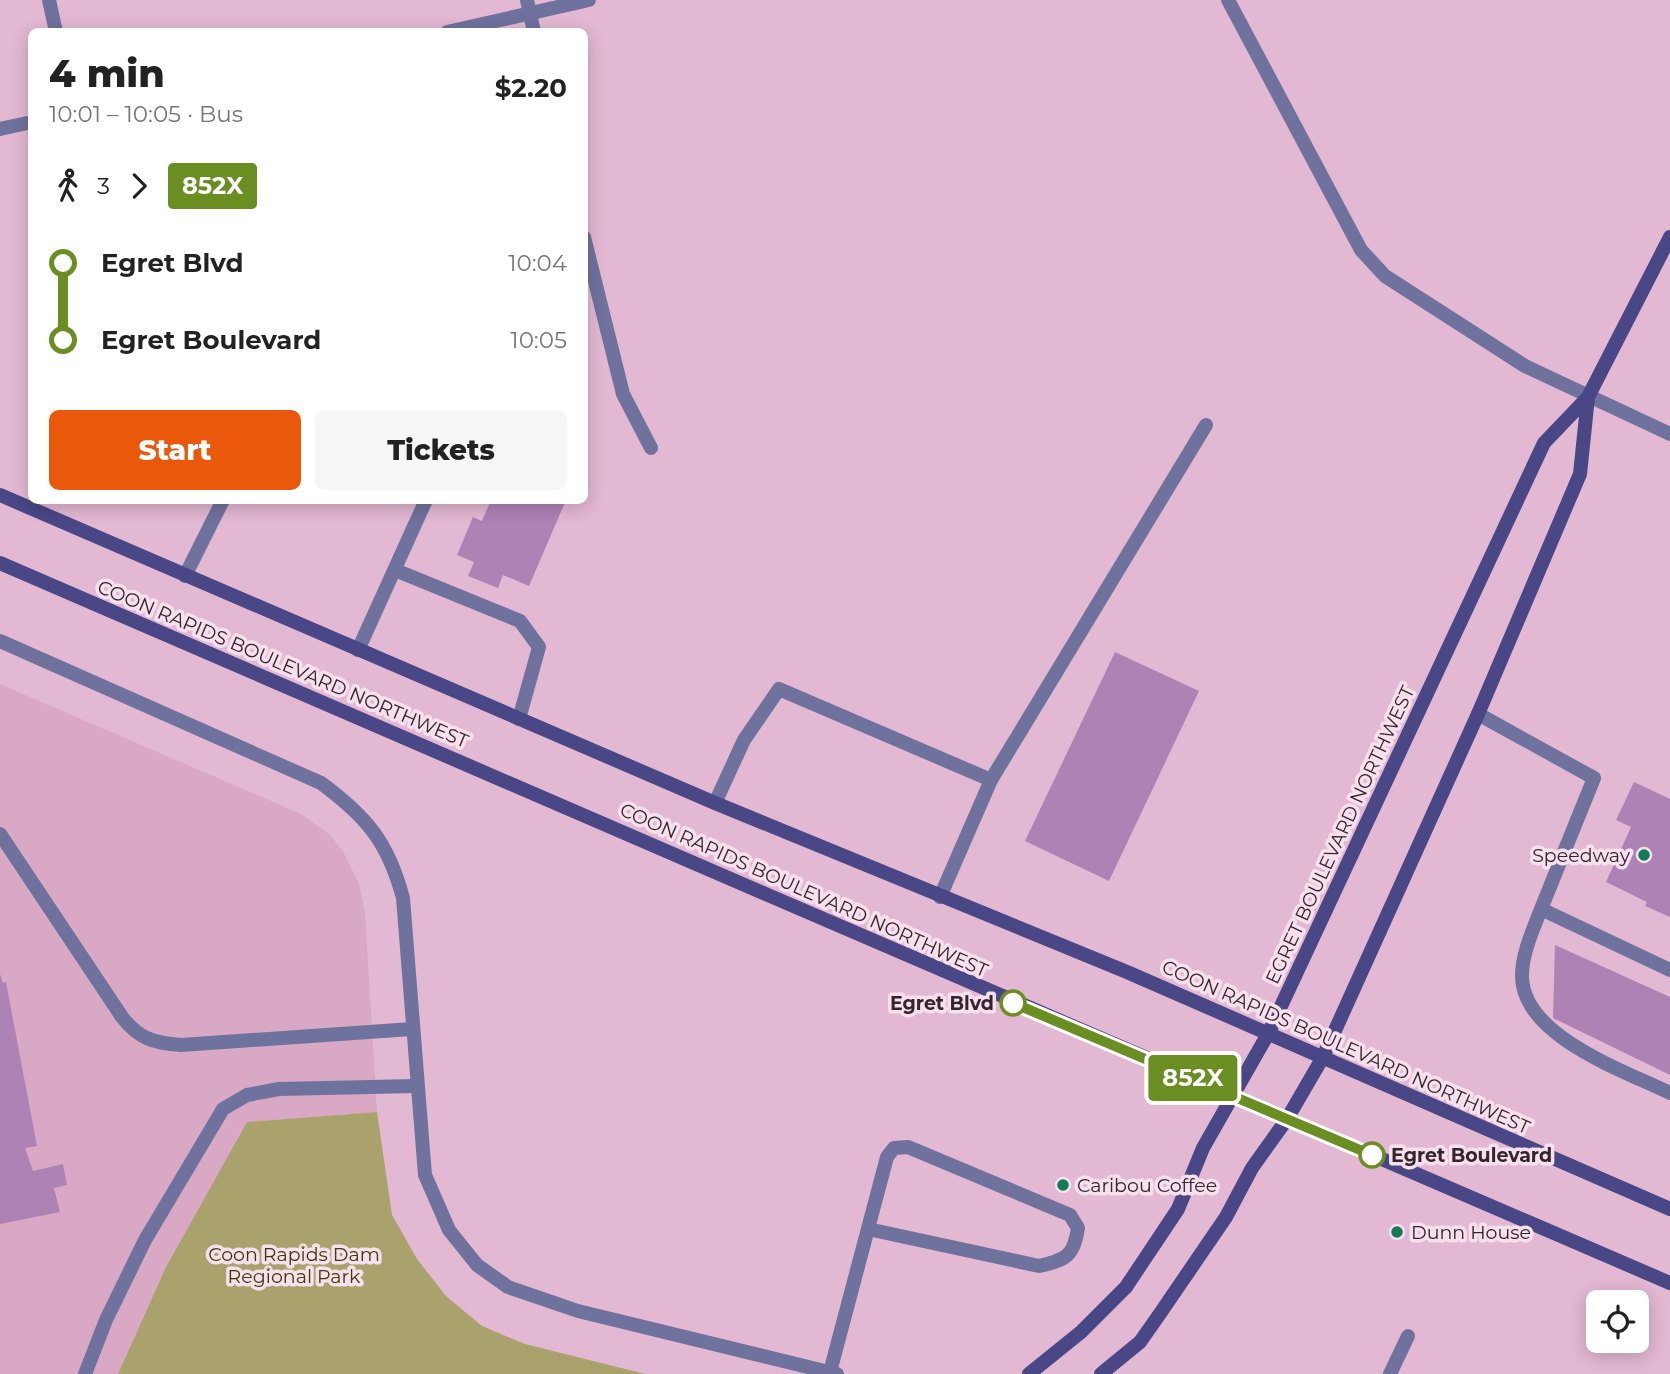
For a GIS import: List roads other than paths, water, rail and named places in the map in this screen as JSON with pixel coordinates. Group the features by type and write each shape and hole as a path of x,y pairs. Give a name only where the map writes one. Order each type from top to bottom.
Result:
{"main road":[{"name":"EGRET BOULEVARD NORTHWEST","path":"1030,1374 1081,1332 1126,1287 1178,1209 1203,1148 1269,1034 1544,443 1588,397 1670,237"},
{"name":"EGRET BOULEVARD NORTHWEST","path":"1101,1374 1140,1342 1159,1315 1226,1217 1252,1168 1287,1119 1323,1057 1478,714 1580,474 1588,397"},
{"name":"COON RAPIDS BOULEVARD NORTHWEST","path":"0,495 715,803 1127,972 1670,1209"},
{"name":"COON RAPIDS BOULEVARD NORTHWEST","path":"0,563 1670,1283"}],"street":[{"path":"49,0 55,28"},
{"path":"469,28 528,7 589,0"},
{"path":"1228,0 1361,250 1372,264 1385,276 1525,366 1670,434"},
{"path":"528,7 533,28"},
{"path":"0,129 28,123"},
{"path":"588,253 623,394 651,448"},
{"path":"940,897 991,780 1206,425"},
{"path":"185,576 221,504"},
{"path":"358,650 424,504"},
{"path":"395,570 520,621 539,647 519,719"},
{"path":"0,641 321,783 350,805 377,833 394,864 403,898 425,1175 432,1198 449,1230 477,1265 491,1277 523,1294 578,1311 834,1373 868,1229 887,1157 894,1148 908,1147 1070,1215 1078,1228 1075,1247 1060,1262 1039,1266 868,1229"},
{"path":"715,803 744,740 779,690 991,780"},
{"path":"1478,714 1594,778 1528,942 1521,977 1532,1008 1562,1040 1670,1093"},
{"path":"0,834 122,1017 133,1032 150,1042 181,1045 412,1029"},
{"path":"1541,909 1670,970"},
{"path":"85,1374 106,1320 145,1240 222,1109 247,1095 279,1089 416,1086"},
{"path":"1390,1374 1408,1336"}],"place":[{"name":"Speedway","path":"1644,855"},
{"name":"Egret Blvd","path":"1013,1003"},
{"name":"Egret Boulevard","path":"1372,1155"},
{"name":"Caribou Coffee","path":"1063,1185"},
{"name":"Dunn House","path":"1397,1232"}],"park label":[{"name":"Coon Rapids Dam Regional Park","path":"294,1265"}]}
